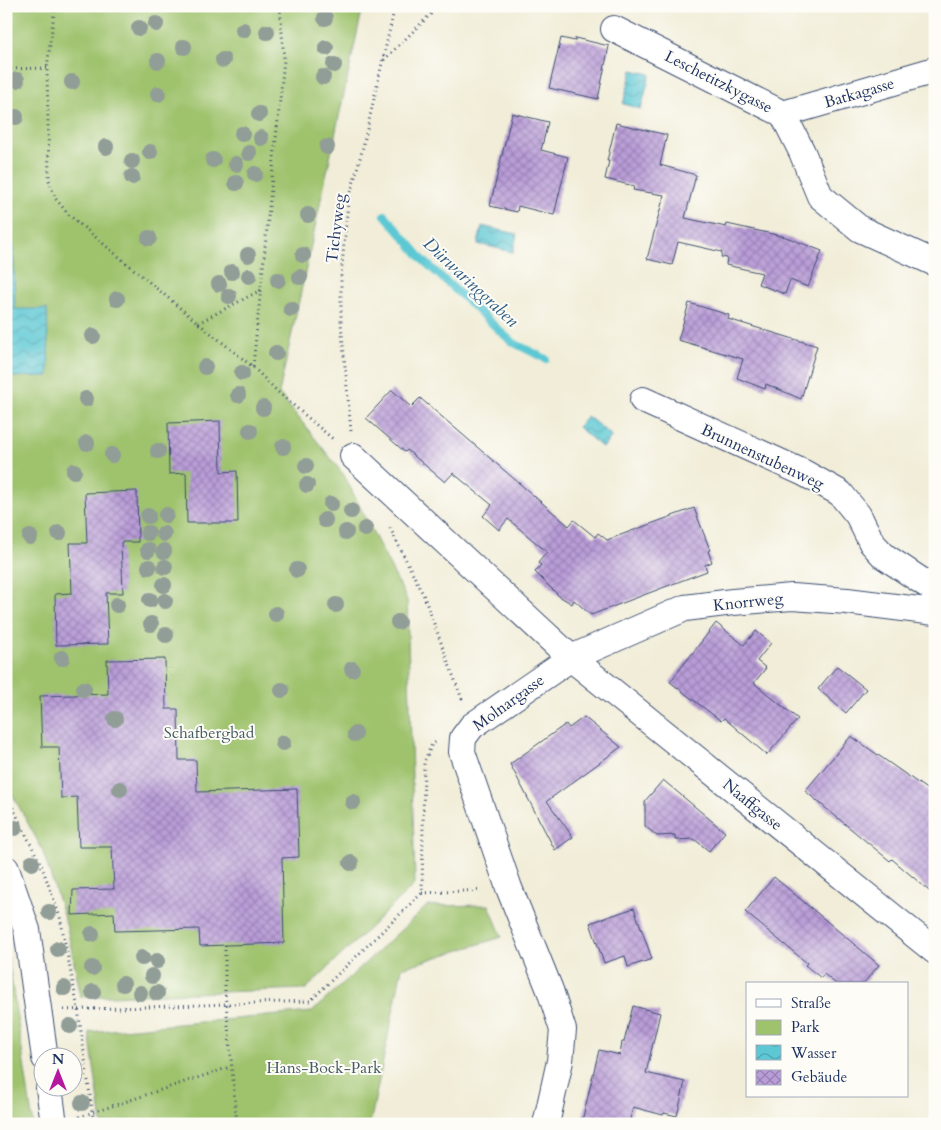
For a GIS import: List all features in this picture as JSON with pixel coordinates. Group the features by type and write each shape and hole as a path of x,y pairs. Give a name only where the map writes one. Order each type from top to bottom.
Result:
{"street":[{"name":"Leschetitzkygasse","path":"614,29 783,114 802,152 820,196 860,229 935,263"},
{"name":"Batkagasse","path":"783,114 935,70"},
{"name":"Brunnenstubenweg","path":"642,400 804,473 840,493 858,515 872,543 884,556 935,590"},
{"path":"353,456 571,658"},
{"name":"Knorrweg","path":"571,658 686,608 733,602 792,597 847,601 935,612"},
{"name":"Molnargasse","path":"546,1124 560,1061 563,1030 550,990 509,888 462,752 463,738 472,726 571,658"},
{"name":"Naaffgasse","path":"571,658 935,951"},
{"path":"6,869 27,930 44,1048"},
{"path":"54,1098 64,1121"}],"path":[{"path":"56,6 47,68 49,180 55,198 69,214 198,324 253,367 279,393 353,456"},
{"path":"253,367 284,60 280,6"},
{"name":"Tichyweg","path":"353,456 341,323 341,276 348,203 364,147 395,6"},
{"path":"383,62 439,6"},
{"path":"6,69 47,68"},
{"path":"198,324 261,290"},
{"path":"388,525 423,594 472,726 432,744 424,762 422,893"},
{"path":"6,794 42,867 60,917 78,1009 94,1124"},
{"path":"38,1011 310,1001 422,893 509,888"},
{"path":"225,945 230,1068 237,1124"},
{"path":"64,1121 230,1068"}],"green space":[{"name":"Schafbergbad","path":"6,6 363,6 279,393 344,475 407,600 415,884 306,989 81,997 67,927 42,849 6,783"},
{"name":"Hans-Bock-Park","path":"489,905 502,937 402,968 370,1124 102,1124 89,1032 312,1012 427,906"},
{"path":"6,950 8,957 33,1124 6,1124"}],"water":[{"path":"632,70 650,74 641,109 623,104"},
{"path":"482,226 517,234 513,252 478,244"},
{"path":"6,239 13,239 15,309 47,309 49,376 6,377"},
{"path":"587,416 612,436 603,448 578,427"}],"building":[{"path":"561,38 575,41 575,38 609,46 598,99 549,88"},
{"path":"512,113 548,122 541,150 568,157 554,215 518,206 517,212 490,206"},
{"path":"616,123 667,135 660,165 696,175 685,218 726,227 727,224 786,237 822,251 808,287 790,280 785,294 758,284 762,273 726,265 727,258 721,257 722,252 678,242 672,265 647,259 664,195 633,190 634,186 605,179 609,161 607,161"},
{"path":"689,303 729,315 728,319 817,346 801,399 766,384 765,389 737,378 743,359 678,340"},
{"path":"392,390 411,407 420,398 569,526 574,520 595,537 598,533 607,540 694,508 710,550 708,551 712,562 705,565 707,571 591,615 574,600 572,604 559,596 535,572 541,565 538,563 547,552 508,519 499,530 483,516 492,505 453,473 445,482 407,450 405,452 366,418"},
{"path":"220,421 221,472 237,471 238,523 187,523 186,473 169,474 168,423"},
{"path":"137,491 138,542 121,542 123,593 106,593 108,644 56,645 55,594 72,593 70,543 87,543 85,493"},
{"path":"716,623 744,645 756,631 771,643 757,661 766,668 754,683 798,719 767,755 724,718 721,721 670,682"},
{"path":"165,659 166,709 178,709 179,760 196,760 197,792 297,789 299,857 282,858 284,943 200,946 199,929 115,931 114,913 72,915 73,890 114,889 112,847 79,847 77,797 61,798 59,747 42,747 40,696 108,694 107,660"},
{"path":"837,666 866,689 846,713 818,689"},
{"path":"584,717 621,747 547,801 573,837 555,850 510,764 566,724 569,728"},
{"path":"851,736 935,795 935,896 892,859 890,861 805,791"},
{"path":"663,780 725,832 709,851 694,839 675,840 675,835 657,836 645,826 645,801"},
{"path":"774,877 879,965 865,982 834,982 824,974 821,978 805,965 807,963 745,912"},
{"path":"634,908 652,959 628,967 625,956 604,963 590,923"},
{"path":"633,1006 660,1013 646,1073 685,1082 677,1116 664,1113 663,1115 633,1107 629,1124 596,1124 582,1121 599,1050 620,1055"}],"waterway":[{"name":"Dürwaringgraben","path":"385,215 424,261 512,342 546,359"}]}
